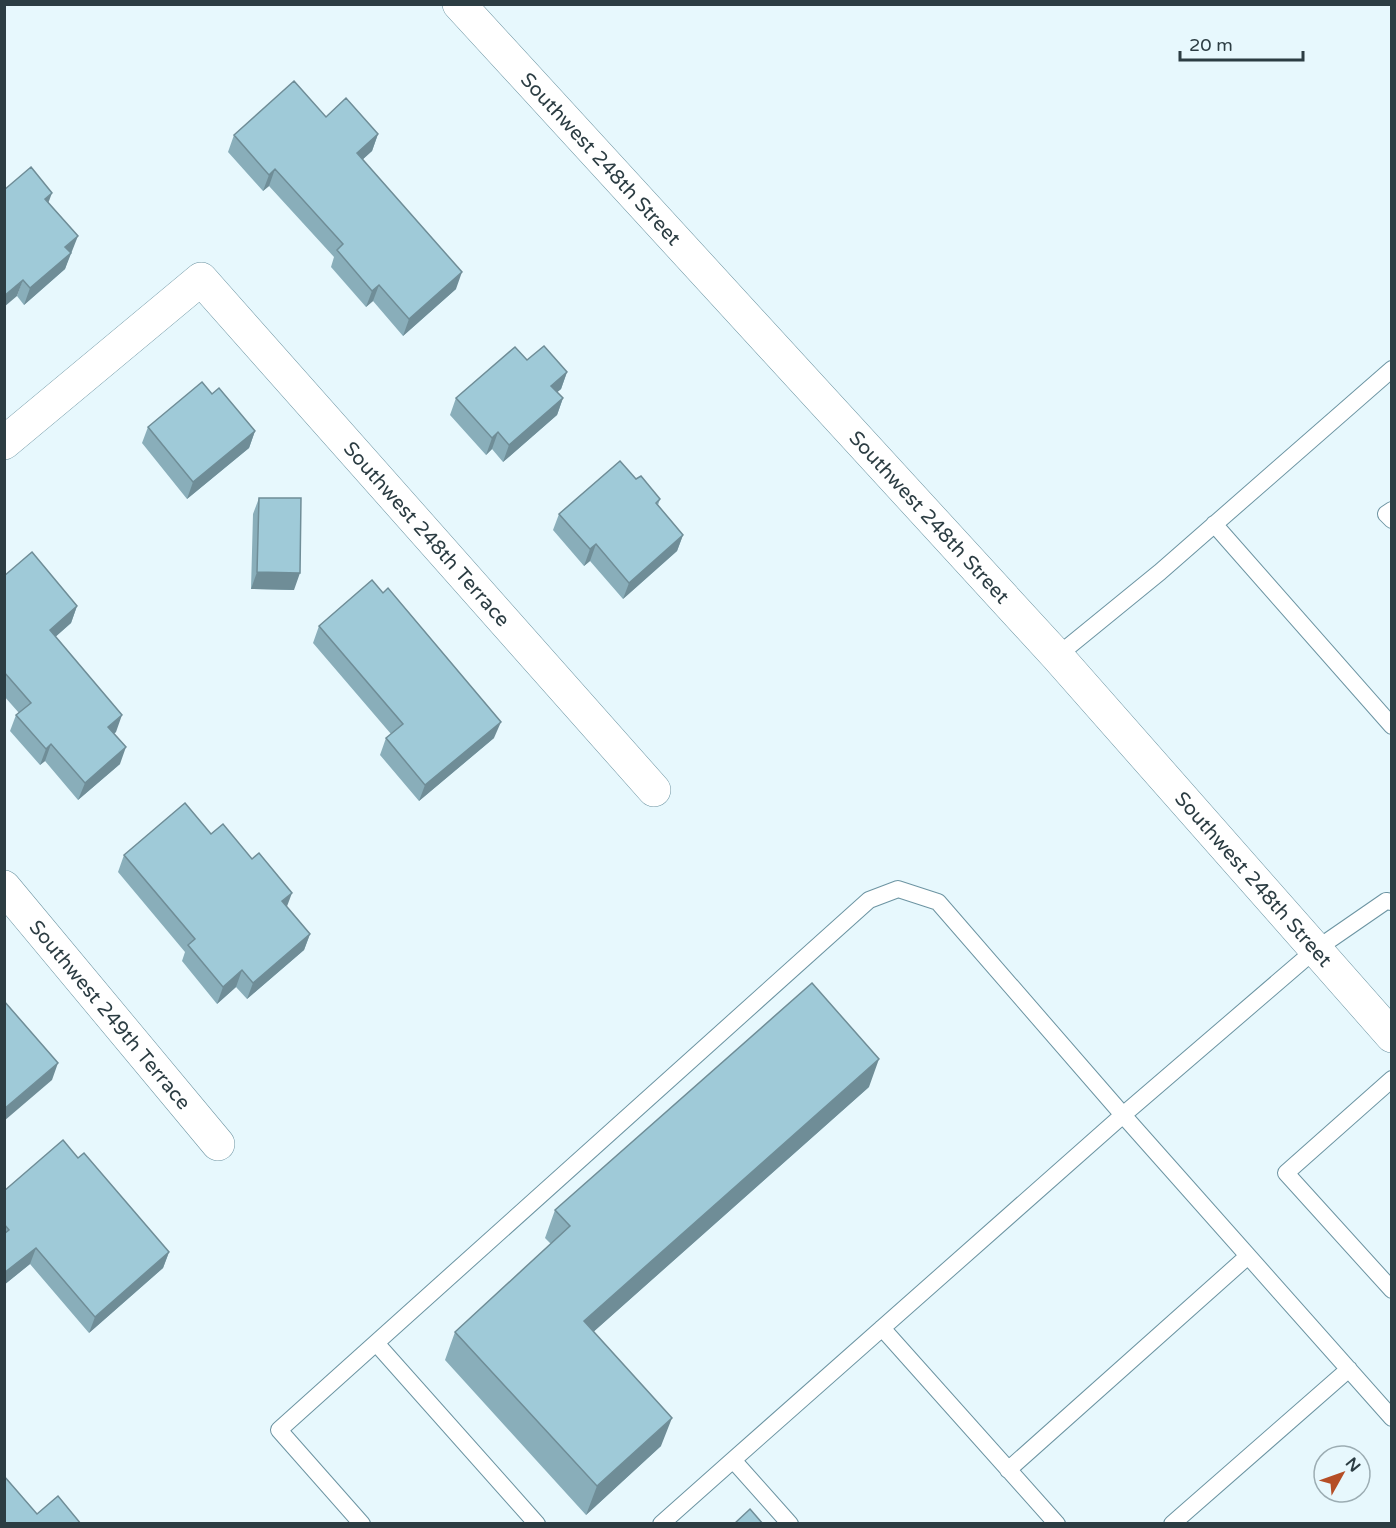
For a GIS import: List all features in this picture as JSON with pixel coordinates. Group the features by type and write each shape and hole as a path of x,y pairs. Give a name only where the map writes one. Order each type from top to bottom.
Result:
{"street":[{"name":"Southwest 248th Street","path":"459,4 1057,656 1392,1036"},
{"name":"Southwest 248th Terrace","path":"4,442 201,279 654,790"},
{"name":"Southwest 249th Terrace","path":"4,887 218,1144"}],"lane":[{"path":"1057,656 1214,524 1392,369"},
{"path":"1392,510 1386,514 1392,520"},
{"path":"1214,524 1392,726"},
{"path":"362,1524 279,1430 869,900 898,889 938,903 1392,1418"},
{"path":"661,1524 1123,1115 1315,950 1386,901 1392,902"},
{"path":"1392,1079 1286,1173 1392,1290"},
{"path":"1008,1470 1248,1256"},
{"path":"882,1328 1057,1524"},
{"path":"376,1343 537,1524"},
{"path":"1172,1524 1349,1369"},
{"path":"732,1460 790,1524"}],"building":[{"path":"294,81 326,117 346,98 378,134 357,153 462,272 409,319 379,285 372,291 337,250 343,244 275,169 269,175 234,135"},
{"path":"31,167 52,193 45,199 78,236 65,247 71,253 30,288 23,280 4,296 4,190"},
{"path":"544,346 567,372 551,386 563,398 509,445 498,432 492,438 456,398 515,347 527,360"},
{"path":"202,382 212,394 219,388 255,431 193,482 148,427"},
{"path":"620,461 636,479 641,476 660,499 656,503 683,535 629,583 596,544 590,549 559,514"},
{"path":"259,498 301,498 300,573 257,572"},
{"path":"32,552 77,606 50,630 122,715 108,727 126,747 85,783 51,744 46,749 16,715 31,703 4,672 4,576"},
{"path":"372,580 383,593 388,588 501,722 425,785 386,738 403,724 319,626"},
{"path":"185,803 211,834 223,824 252,859 259,853 292,893 282,901 310,934 253,983 242,970 223,987 188,945 195,939 124,855"},
{"path":"812,983 879,1059 584,1321 672,1418 597,1486 455,1332 570,1226 555,1210"},
{"path":"4,1001 58,1063 4,1109"},
{"path":"63,1140 78,1158 84,1153 169,1252 95,1317 36,1248 4,1273 4,1234 9,1230 4,1224 4,1191"},
{"path":"4,1476 37,1514 58,1496 81,1524 4,1524"},
{"path":"750,1509 763,1524 734,1524"}]}
